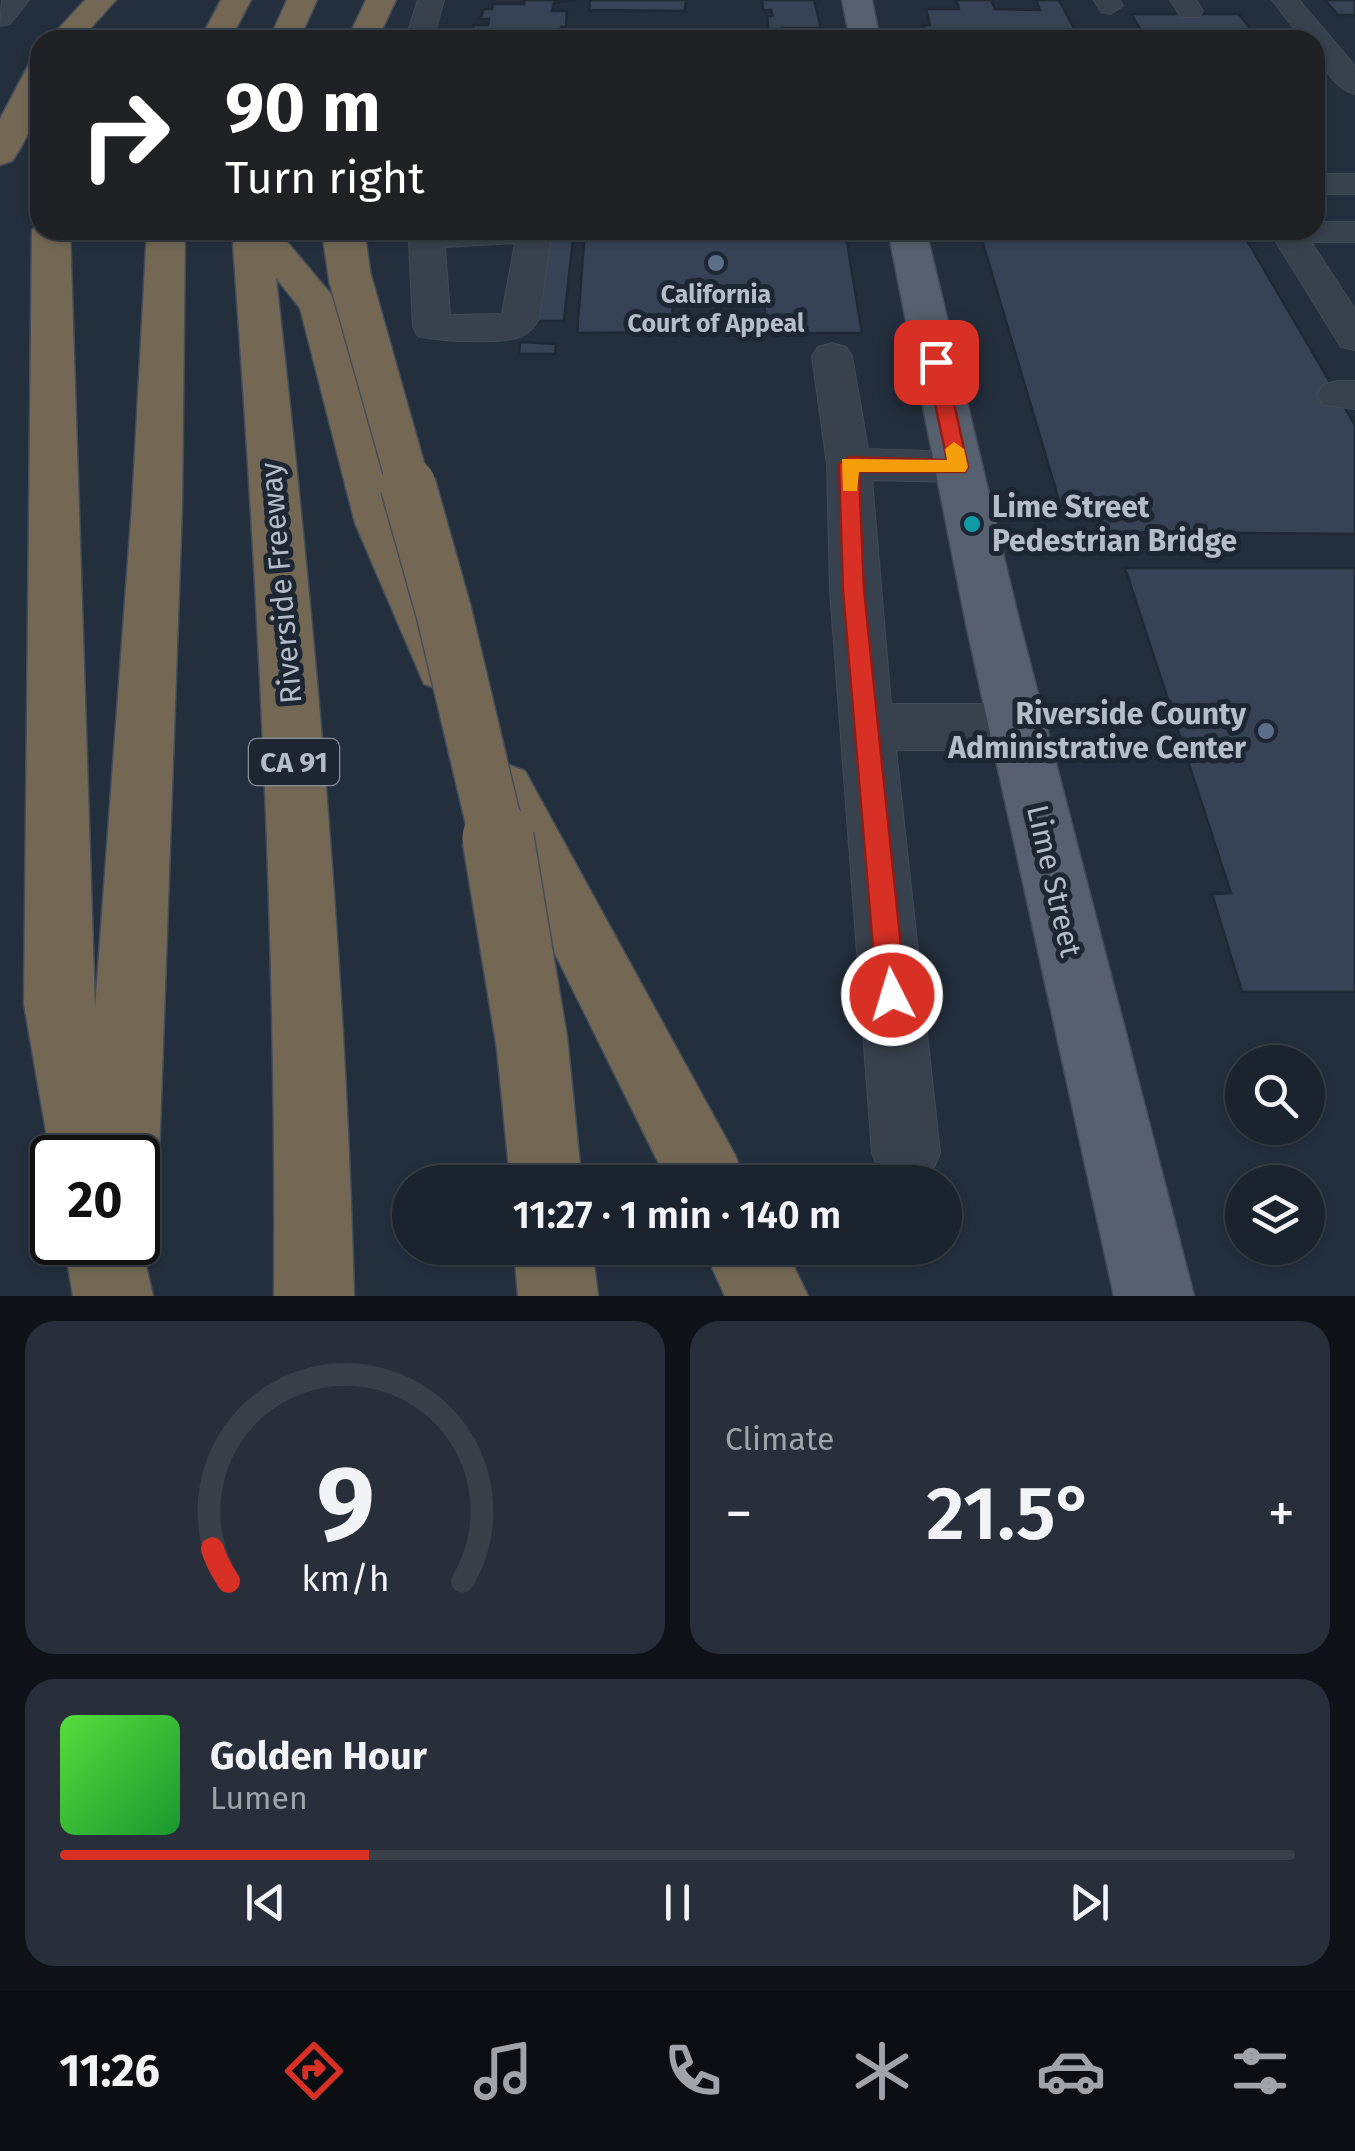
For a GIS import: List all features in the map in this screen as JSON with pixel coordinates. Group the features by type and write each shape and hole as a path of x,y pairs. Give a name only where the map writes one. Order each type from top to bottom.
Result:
{"highway":[{"path":"72,30 102,0"},
{"path":"90,30 102,0"},
{"path":"220,30 236,0"},
{"path":"288,30 302,0"},
{"path":"367,30 381,0"},
{"path":"0,154 30,92"},
{"path":"51,240 59,1004 83,1135"},
{"path":"121,1135 157,506 166,240"},
{"name":"Riverside Freeway","path":"255,240 286,616 312,1077 314,1296"},
{"path":"263,240 320,306 380,523 418,616 539,860 699,1165"},
{"path":"344,240 350,278 444,613 496,826 532,1043 544,1165"},
{"path":"107,1265 113,1296"},
{"path":"113,1296 115,1265"},
{"path":"555,1265 558,1296"},
{"path":"751,1265 768,1296"}],"main road":[{"path":"857,0 864,30"},
{"name":"Lime Street","path":"909,240 1018,727 1154,1296"}],"street":[{"path":"0,18 16,0"},
{"path":"422,30 431,0"},
{"path":"1286,0 1310,30"},
{"path":"1325,32 1348,32"},
{"path":"1325,46 1350,72"},
{"path":"1325,184 1355,184"},
{"path":"1325,232 1355,232"},
{"path":"1293,240 1355,338"},
{"path":"832,356 849,464 854,590 906,1153"},
{"path":"849,464 958,467"},
{"path":"866,727 1018,727"}],"building":[{"path":"525,0 577,0 554,3 552,11 567,11 566,27 561,30 472,30 474,25 488,25 489,19 480,19 484,9 492,9 493,4 524,4"},
{"path":"590,0 686,0 685,11 589,10"},
{"path":"762,0 814,0 821,28 768,30 767,16 773,16 771,10 763,10"},
{"path":"956,0 991,0 995,9 1040,10 1036,0 1059,0 1075,30 924,30 923,26 930,25 926,9 959,9"},
{"path":"1325,0 1355,0 1355,15 1338,15"},
{"path":"1131,14 1239,14 1251,30 1141,30"},
{"path":"548,240 573,240 564,321 536,321"},
{"name":"California Court of Appeal","path":"584,240 847,240 862,333 766,333 764,296 672,296 673,332 577,333"},
{"path":"982,240 1247,240 1355,425 1355,534 1102,532 1094,516 1063,514"},
{"path":"520,342 556,344 555,354 519,354"},
{"name":"Riverside County Administrative Center","path":"1125,568 1355,568 1355,992 1242,992 1212,894 1231,893"}],"slow traffic":[{"path":"850,486 849,464 958,467 954,449"}],"place":[{"name":"California Court of Appeal","path":"716,263"},
{"name":"Lime Street Pedestrian Bridge","path":"972,524"},
{"name":"Riverside County Administrative Center","path":"1266,731"}],"route":[{"path":"892,995 854,590 849,464 958,467 936,362"}]}
